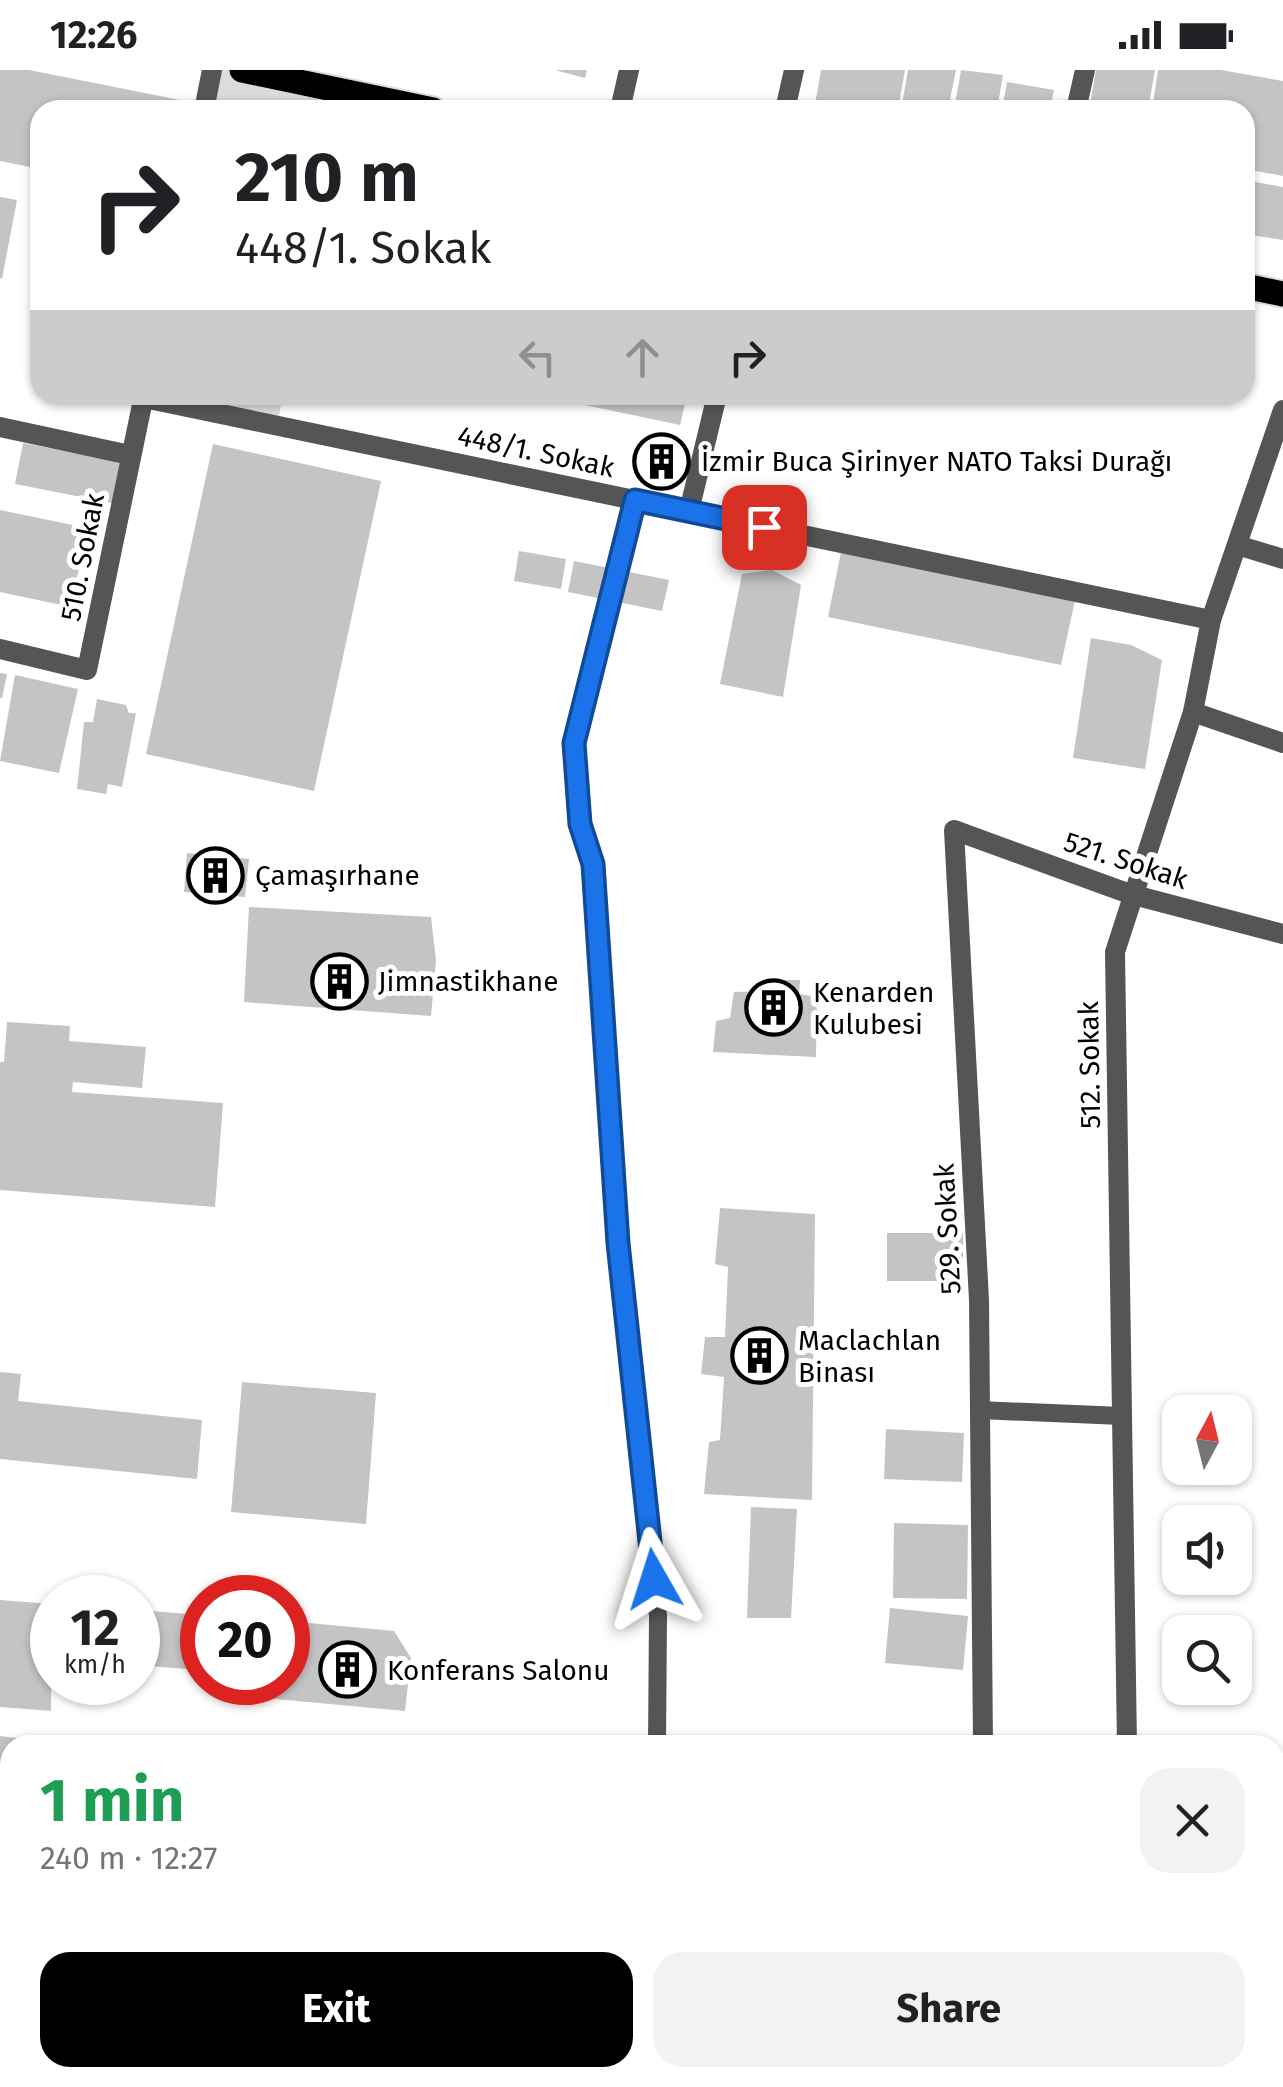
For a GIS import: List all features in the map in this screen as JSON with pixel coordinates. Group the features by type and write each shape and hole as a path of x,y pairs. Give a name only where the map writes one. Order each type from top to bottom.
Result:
{"main road":[{"path":"242,70 385,100"},
{"path":"1255,288 1283,294"}],"street":[{"path":"206,100 212,70"},
{"path":"622,100 629,70"},
{"path":"786,100 794,70"},
{"path":"1078,100 1086,70"},
{"name":"510. Sokak","path":"0,650 87,670 142,405"},
{"name":"448/1. Sokak","path":"186,405 1211,620"},
{"path":"689,512 714,405"},
{"name":"512. Sokak","path":"1127,1735 1115,952 1130,894 1192,712 1211,620 1283,410"},
{"path":"0,427 130,454"},
{"path":"1237,545 1283,559"},
{"path":"1192,712 1283,743"},
{"name":"521. Sokak","path":"954,830 1130,894 1283,934"},
{"name":"529. Sokak","path":"954,830 979,1300 982,1735"}],"lane":[{"path":"635,500 574,743 580,824 593,864 618,1243 658,1616 657,1735"},
{"path":"980,1410 1122,1416"}],"shaded area":[{"path":"212,70 242,70 385,100 206,100"},
{"path":"188,405 281,405 277,425"}],"building":[{"path":"0,70 29,70 180,100 30,100 30,167 0,161"},
{"path":"555,70 587,70 585,78"},
{"path":"821,70 905,70 900,100 816,100"},
{"path":"908,70 956,70 950,100 903,100"},
{"path":"961,70 1003,75 999,100 956,100"},
{"path":"1096,70 1155,70 1150,100 1091,100"},
{"path":"1158,70 1221,70 1283,81 1283,176 1255,171 1255,100 1154,100"},
{"path":"1007,82 1054,90 1052,100 1004,100"},
{"path":"1255,182 1283,187 1283,240 1255,236"},
{"path":"0,197 17,200 2,279 0,278"},
{"path":"585,405 685,405 680,425"},
{"path":"23,443 120,462 112,503 15,484"},
{"name":"İzmir Buca Şirinyer NATO Taksi Durağı","path":"650,443 680,448 674,480 644,474"},
{"path":"213,444 381,481 314,791 146,754"},
{"path":"0,510 87,528 71,607 0,592"},
{"path":"519,551 566,559 561,589 514,581"},
{"path":"841,552 1075,600 1061,665 828,617"},
{"path":"574,561 669,580 662,611 568,592"},
{"path":"772,570 801,585 783,697 720,684 742,574"},
{"path":"1091,638 1131,645 1162,660 1145,769 1073,758"},
{"path":"0,673 7,674 2,698 0,698"},
{"path":"15,675 78,689 59,773 0,761"},
{"path":"97,699 126,705 129,713 136,713 122,787 108,784 106,794 77,789 84,722 93,722"},
{"name":"Çamaşırhane","path":"187,853 249,859 245,897 184,892"},
{"name":"Jimnastikhane","path":"249,907 431,917 436,960 431,1016 244,1002"},
{"name":"Kenarden Kulubesi","path":"774,980 800,980 799,994 817,997 816,1057 713,1052 716,1021 730,1018 734,992 771,991"},
{"path":"7,1022 70,1026 69,1041 146,1047 142,1088 73,1082 72,1092 223,1103 215,1207 0,1190 0,1062 4,1062"},
{"name":"Maclachlan Binası","path":"720,1208 815,1214 812,1500 704,1494 709,1442 720,1440 724,1377 701,1374 705,1337 725,1337 728,1267 715,1264"},
{"path":"887,1233 963,1233 963,1281 887,1281"},
{"path":"0,1372 21,1374 18,1401 202,1420 197,1479 0,1459"},
{"path":"242,1382 376,1393 366,1524 231,1512"},
{"path":"886,1429 964,1433 962,1482 884,1479"},
{"path":"751,1507 797,1509 791,1618 747,1618"},
{"path":"894,1523 968,1525 967,1599 893,1598"},
{"path":"0,1600 30,1602 30,1705 51,1705 51,1711 0,1707"},
{"path":"890,1608 968,1616 963,1670 885,1663"},
{"path":"160,1612 180,1613 180,1669 160,1667"},
{"name":"Konferans Salonu","path":"310,1623 394,1631 411,1658 405,1711 310,1702"}],"place":[{"name":"İzmir Buca Şirinyer NATO Taksi Durağı","path":"662,461"},
{"name":"Çamaşırhane","path":"216,875"},
{"name":"Jimnastikhane","path":"339,981"},
{"name":"Kenarden Kulubesi","path":"774,1008"},
{"name":"Maclachlan Binası","path":"759,1356"},
{"name":"Konferans Salonu","path":"348,1670"}],"route":[{"path":"654,1579 618,1243 593,864 580,824 574,743 635,500 764,527"}]}
